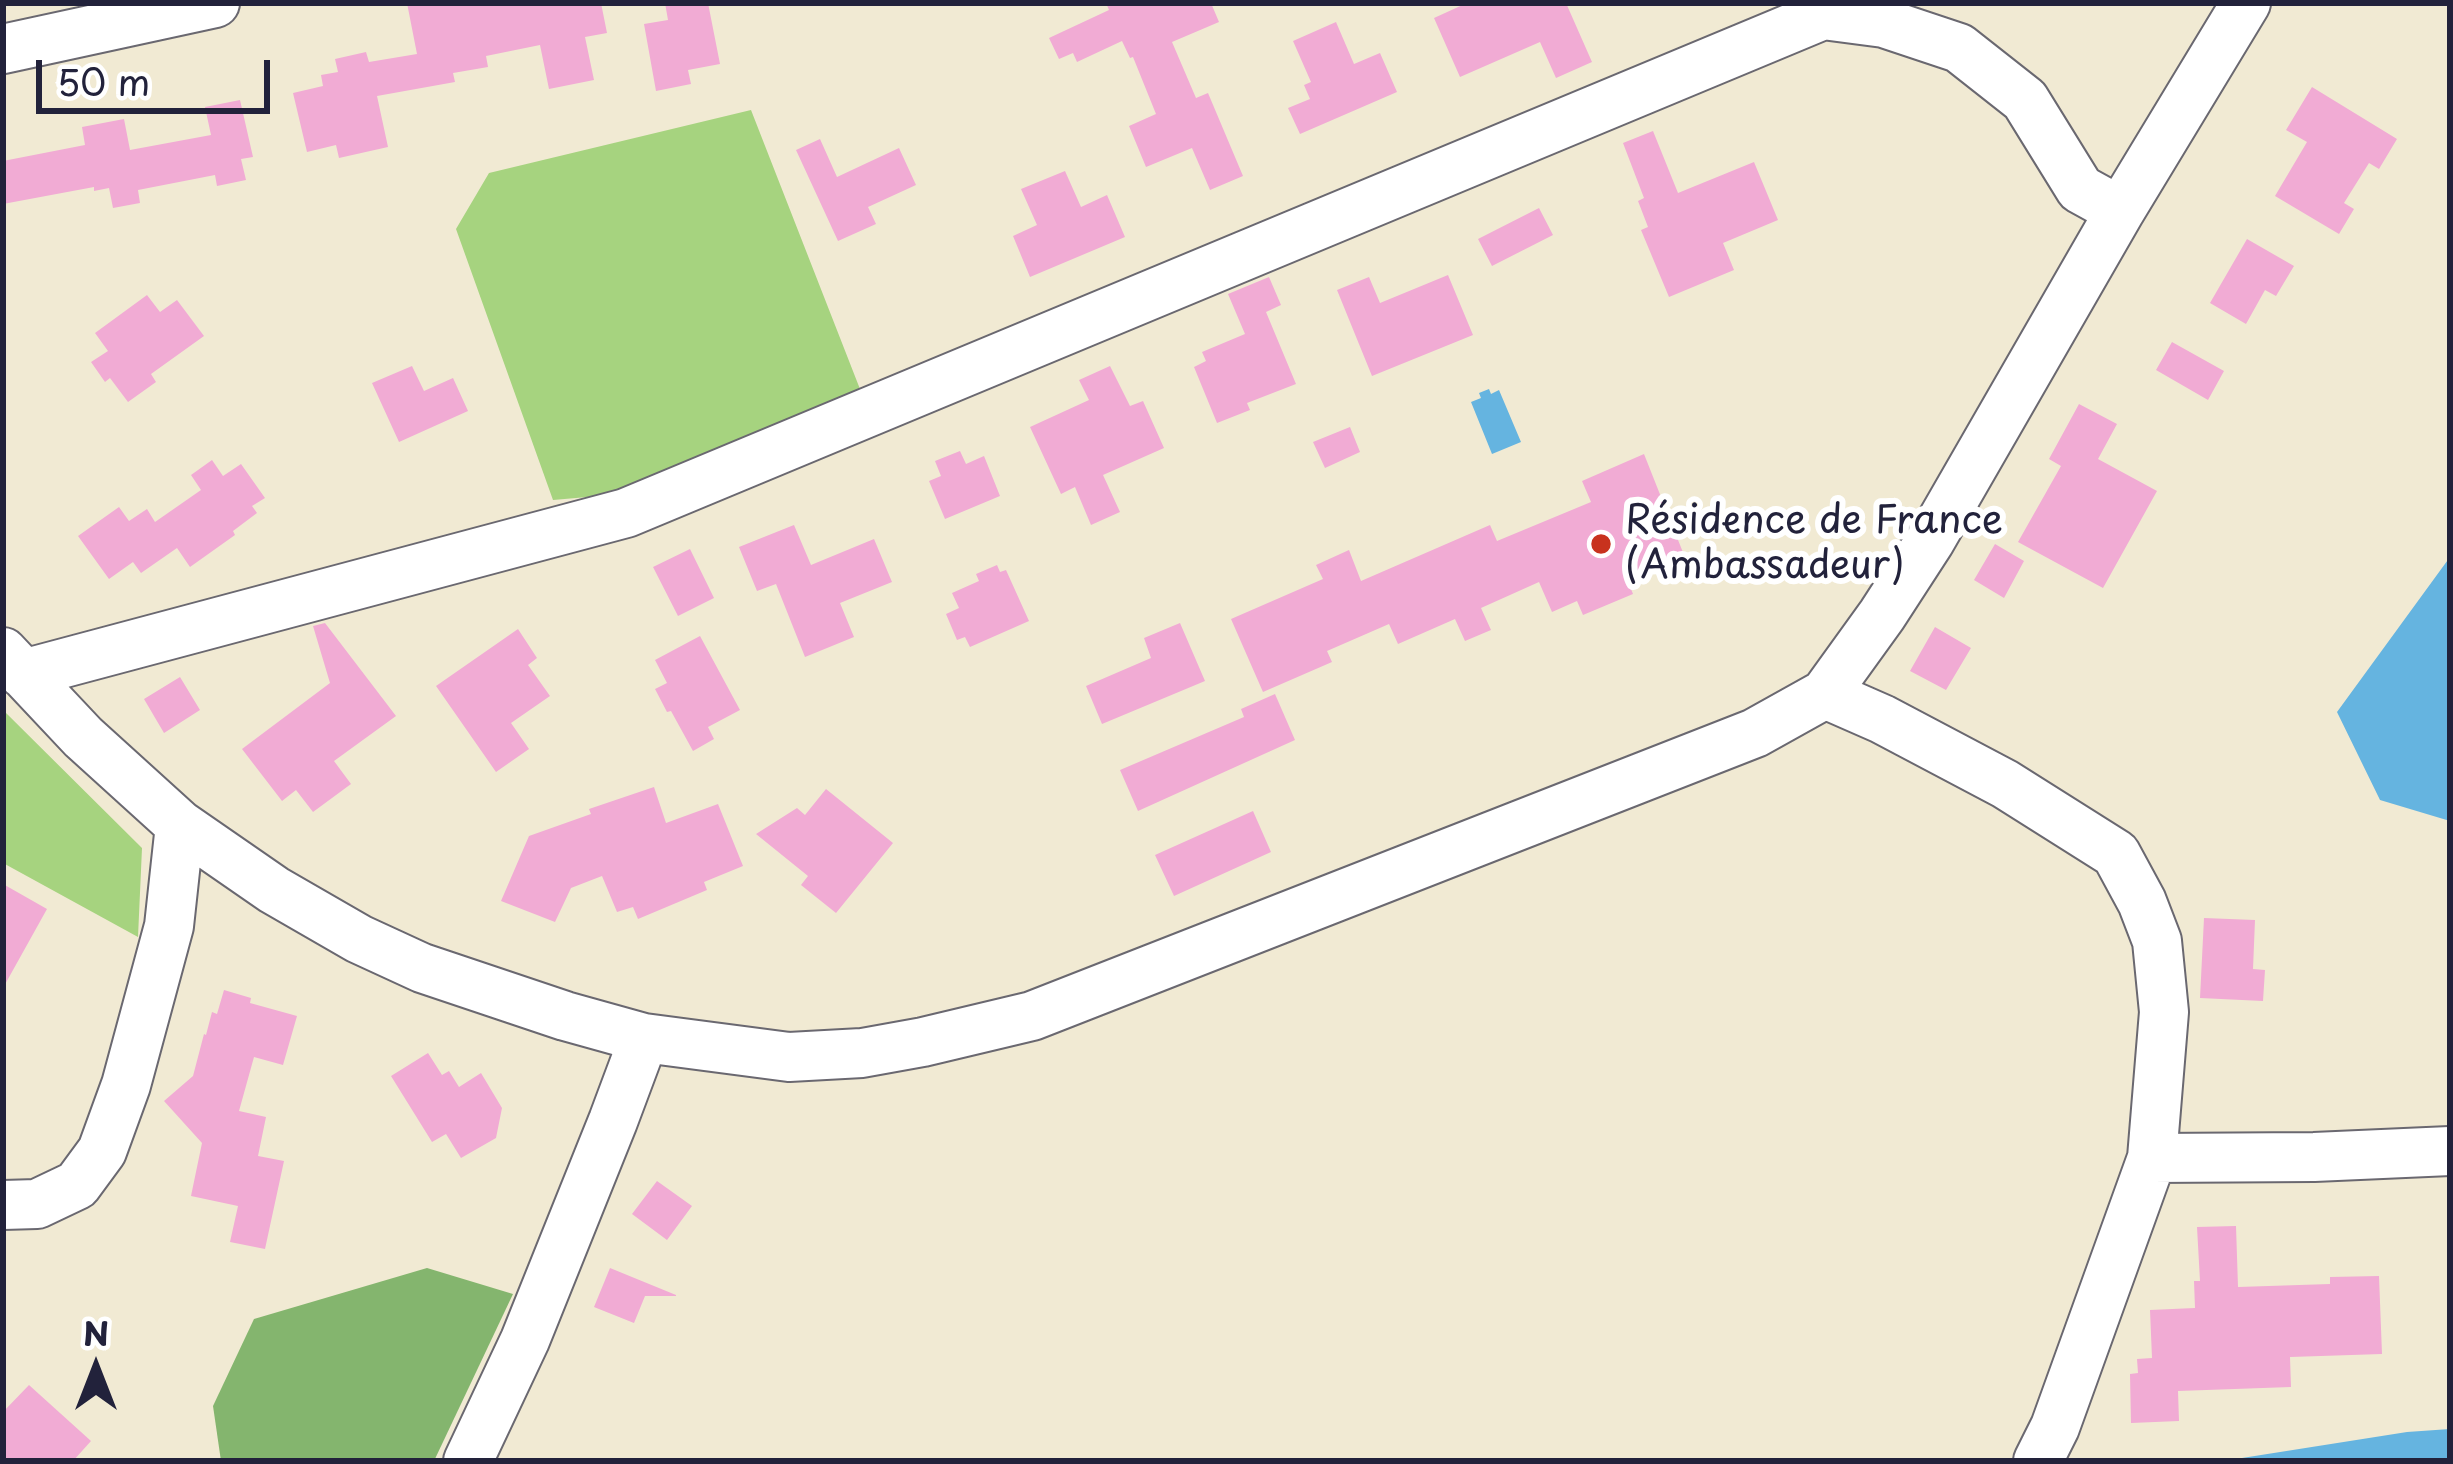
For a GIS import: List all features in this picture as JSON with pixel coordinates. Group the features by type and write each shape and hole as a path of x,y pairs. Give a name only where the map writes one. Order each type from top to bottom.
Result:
{"street":[{"path":"3,49 215,3"},
{"path":"2120,212 2080,189 2025,100 1959,48 1884,23 1823,15 626,513 13,663 83,737 180,825 274,890 358,939 422,968 644,1038 789,1057 862,1053 1032,1016 1755,733 1825,694 1930,541 2246,3"},
{"path":"1825,694 2005,784 2116,854 2157,941 2164,1012 2152,1158 2055,1427 2038,1461"},
{"path":"3,1204 38,1204 77,1185 102,1151 126,1085 170,926 180,825"},
{"path":"468,1461 524,1340 644,1038"},
{"path":"2152,1158 2450,1151"}],"green space":[{"path":"751,110 867,407 622,494 553,500 456,229 489,173"},
{"path":"3,710 142,848 138,937 3,863"},
{"path":"427,1268 513,1294 434,1461 221,1461 213,1406 254,1319"}],"water":[{"path":"1489,389 1491,394 1499,390 1521,442 1492,454 1471,402"},
{"path":"2450,557 2450,821 2380,800 2337,712"},
{"path":"2450,1429 2450,1461 2223,1461 2407,1432"}],"building":[{"path":"407,3 601,3 607,33 585,37 594,80 549,89 540,45 486,56 488,67 453,73 455,82 377,96 388,147 339,158 336,145 307,152 293,93 323,86 321,75 338,72 335,59 366,52 369,62 417,54"},
{"path":"665,3 708,3 720,64 688,70 691,84 656,91 644,24 668,20"},
{"path":"1106,3 1211,3 1219,22 1172,42 1196,98 1208,93 1243,176 1210,190 1192,148 1146,167 1129,126 1156,114 1122,41 1077,62 1073,53 1059,59 1049,38 1109,10"},
{"path":"1467,3 1566,3 1592,62 1556,78 1540,42 1460,77 1434,18"},
{"path":"1336,22 1354,64 1380,53 1397,92 1300,134 1288,108 1310,99 1304,85 1311,82 1293,41"},
{"path":"2312,87 2397,139 2379,169 2369,163 2344,203 2354,209 2339,234 2275,196 2307,142 2286,130"},
{"path":"240,100 253,157 241,159 246,180 217,186 215,175 138,190 140,203 113,208 109,188 94,191 94,187 3,204 3,161 85,145 82,127 124,119 130,150 211,135 205,107"},
{"path":"1653,131 1678,193 1754,162 1778,220 1723,243 1734,270 1669,297 1641,230 1648,227 1638,201 1644,198 1623,143"},
{"path":"820,139 837,177 899,148 916,185 868,207 876,224 838,241 796,150"},
{"path":"1065,171 1081,207 1107,195 1125,237 1030,277 1013,236 1037,225 1021,189"},
{"path":"1539,208 1553,235 1492,266 1478,239"},
{"path":"2247,239 2294,266 2276,296 2265,290 2246,324 2210,303"},
{"path":"1448,275 1473,335 1372,376 1337,290 1369,277 1380,303"},
{"path":"1269,277 1281,305 1266,312 1296,384 1247,403 1250,410 1217,423 1194,367 1206,361 1202,352 1245,334 1228,294"},
{"path":"147,295 160,312 177,300 204,336 151,374 156,382 128,402 91,362 108,351 95,333"},
{"path":"2172,342 2224,371 2208,400 2156,370"},
{"path":"412,366 424,391 453,378 468,411 399,442 372,383"},
{"path":"1110,366 1130,406 1143,401 1164,448 1103,475 1120,512 1091,525 1075,487 1061,494 1030,427 1089,400 1079,380"},
{"path":"2079,404 2117,424 2098,459 2157,491 2103,588 2018,542 2061,466 2049,459"},
{"path":"1350,427 1360,452 1325,468 1313,442"},
{"path":"960,451 966,464 984,456 1000,496 945,519 929,481 941,476 935,461"},
{"path":"1644,454 1684,555 1627,579 1633,594 1583,615 1577,601 1552,612 1539,582 1481,608 1491,630 1465,641 1455,619 1398,644 1389,624 1327,651 1332,662 1263,692 1231,619 1323,579 1316,565 1349,550 1361,581 1490,525 1497,541 1591,502 1582,481"},
{"path":"212,460 223,476 241,464 265,498 252,506 257,513 190,567 177,548 141,573 133,562 109,579 78,536 119,507 129,521 147,509 155,522 201,490 191,475"},
{"path":"794,525 811,565 874,539 892,582 840,603 854,637 805,657 776,584 757,591 739,547"},
{"path":"1995,544 2024,561 2004,598 1974,580"},
{"path":"690,549 714,598 678,616 653,567"},
{"path":"997,565 1000,572 1006,570 1029,621 970,647 965,637 957,640 946,614 959,608 952,593 979,581 976,574"},
{"path":"325,623 396,716 334,761 351,784 313,812 296,790 282,801 242,749 330,683 313,626"},
{"path":"1180,623 1205,681 1102,724 1086,686 1151,658 1144,638"},
{"path":"1935,627 1971,648 1946,690 1910,671"},
{"path":"518,629 537,658 528,665 550,696 511,723 529,749 496,772 436,686"},
{"path":"700,636 740,710 708,727 714,739 693,751 655,689 667,683 655,660"},
{"path":"180,677 200,710 164,733 144,699"},
{"path":"1275,694 1295,740 1138,811 1120,770 1244,717 1241,709"},
{"path":"654,787 666,823 718,804 743,866 704,882 707,890 638,919 633,907 617,912 602,876 571,888 555,922 501,901 529,836"},
{"path":"826,789 893,843 836,913 801,885 808,876 756,834 797,808 805,815"},
{"path":"1253,811 1271,852 1174,896 1155,855"},
{"path":"3,884 47,909 3,988"},
{"path":"2204,918 2255,920 2253,969 2265,970 2263,1001 2200,998"},
{"path":"224,990 297,1016 283,1065 254,1057 239,1111 266,1117 258,1156 284,1161 265,1249 230,1242 238,1206 191,1196 202,1143 164,1101 193,1076 204,1034"},
{"path":"428,1053 442,1075 449,1071 459,1087 481,1073 502,1108 496,1138 461,1158 446,1134 432,1142 391,1076"},
{"path":"657,1181 692,1206 667,1240 632,1214"},
{"path":"2236,1226 2238,1287 2330,1284 2330,1277 2379,1276 2382,1354 2290,1357 2291,1387 2178,1391 2179,1421 2131,1423 2130,1374 2138,1373 2137,1359 2152,1358 2150,1310 2195,1308 2194,1281 2200,1281 2197,1227"},
{"path":"610,1268 676,1296 645,1296 634,1323 594,1307"},
{"path":"29,1385 91,1441 73,1461 3,1461 3,1412"}],"place":[{"name":"Résidence de France (Ambassadeur)","path":"1601,544"}]}
